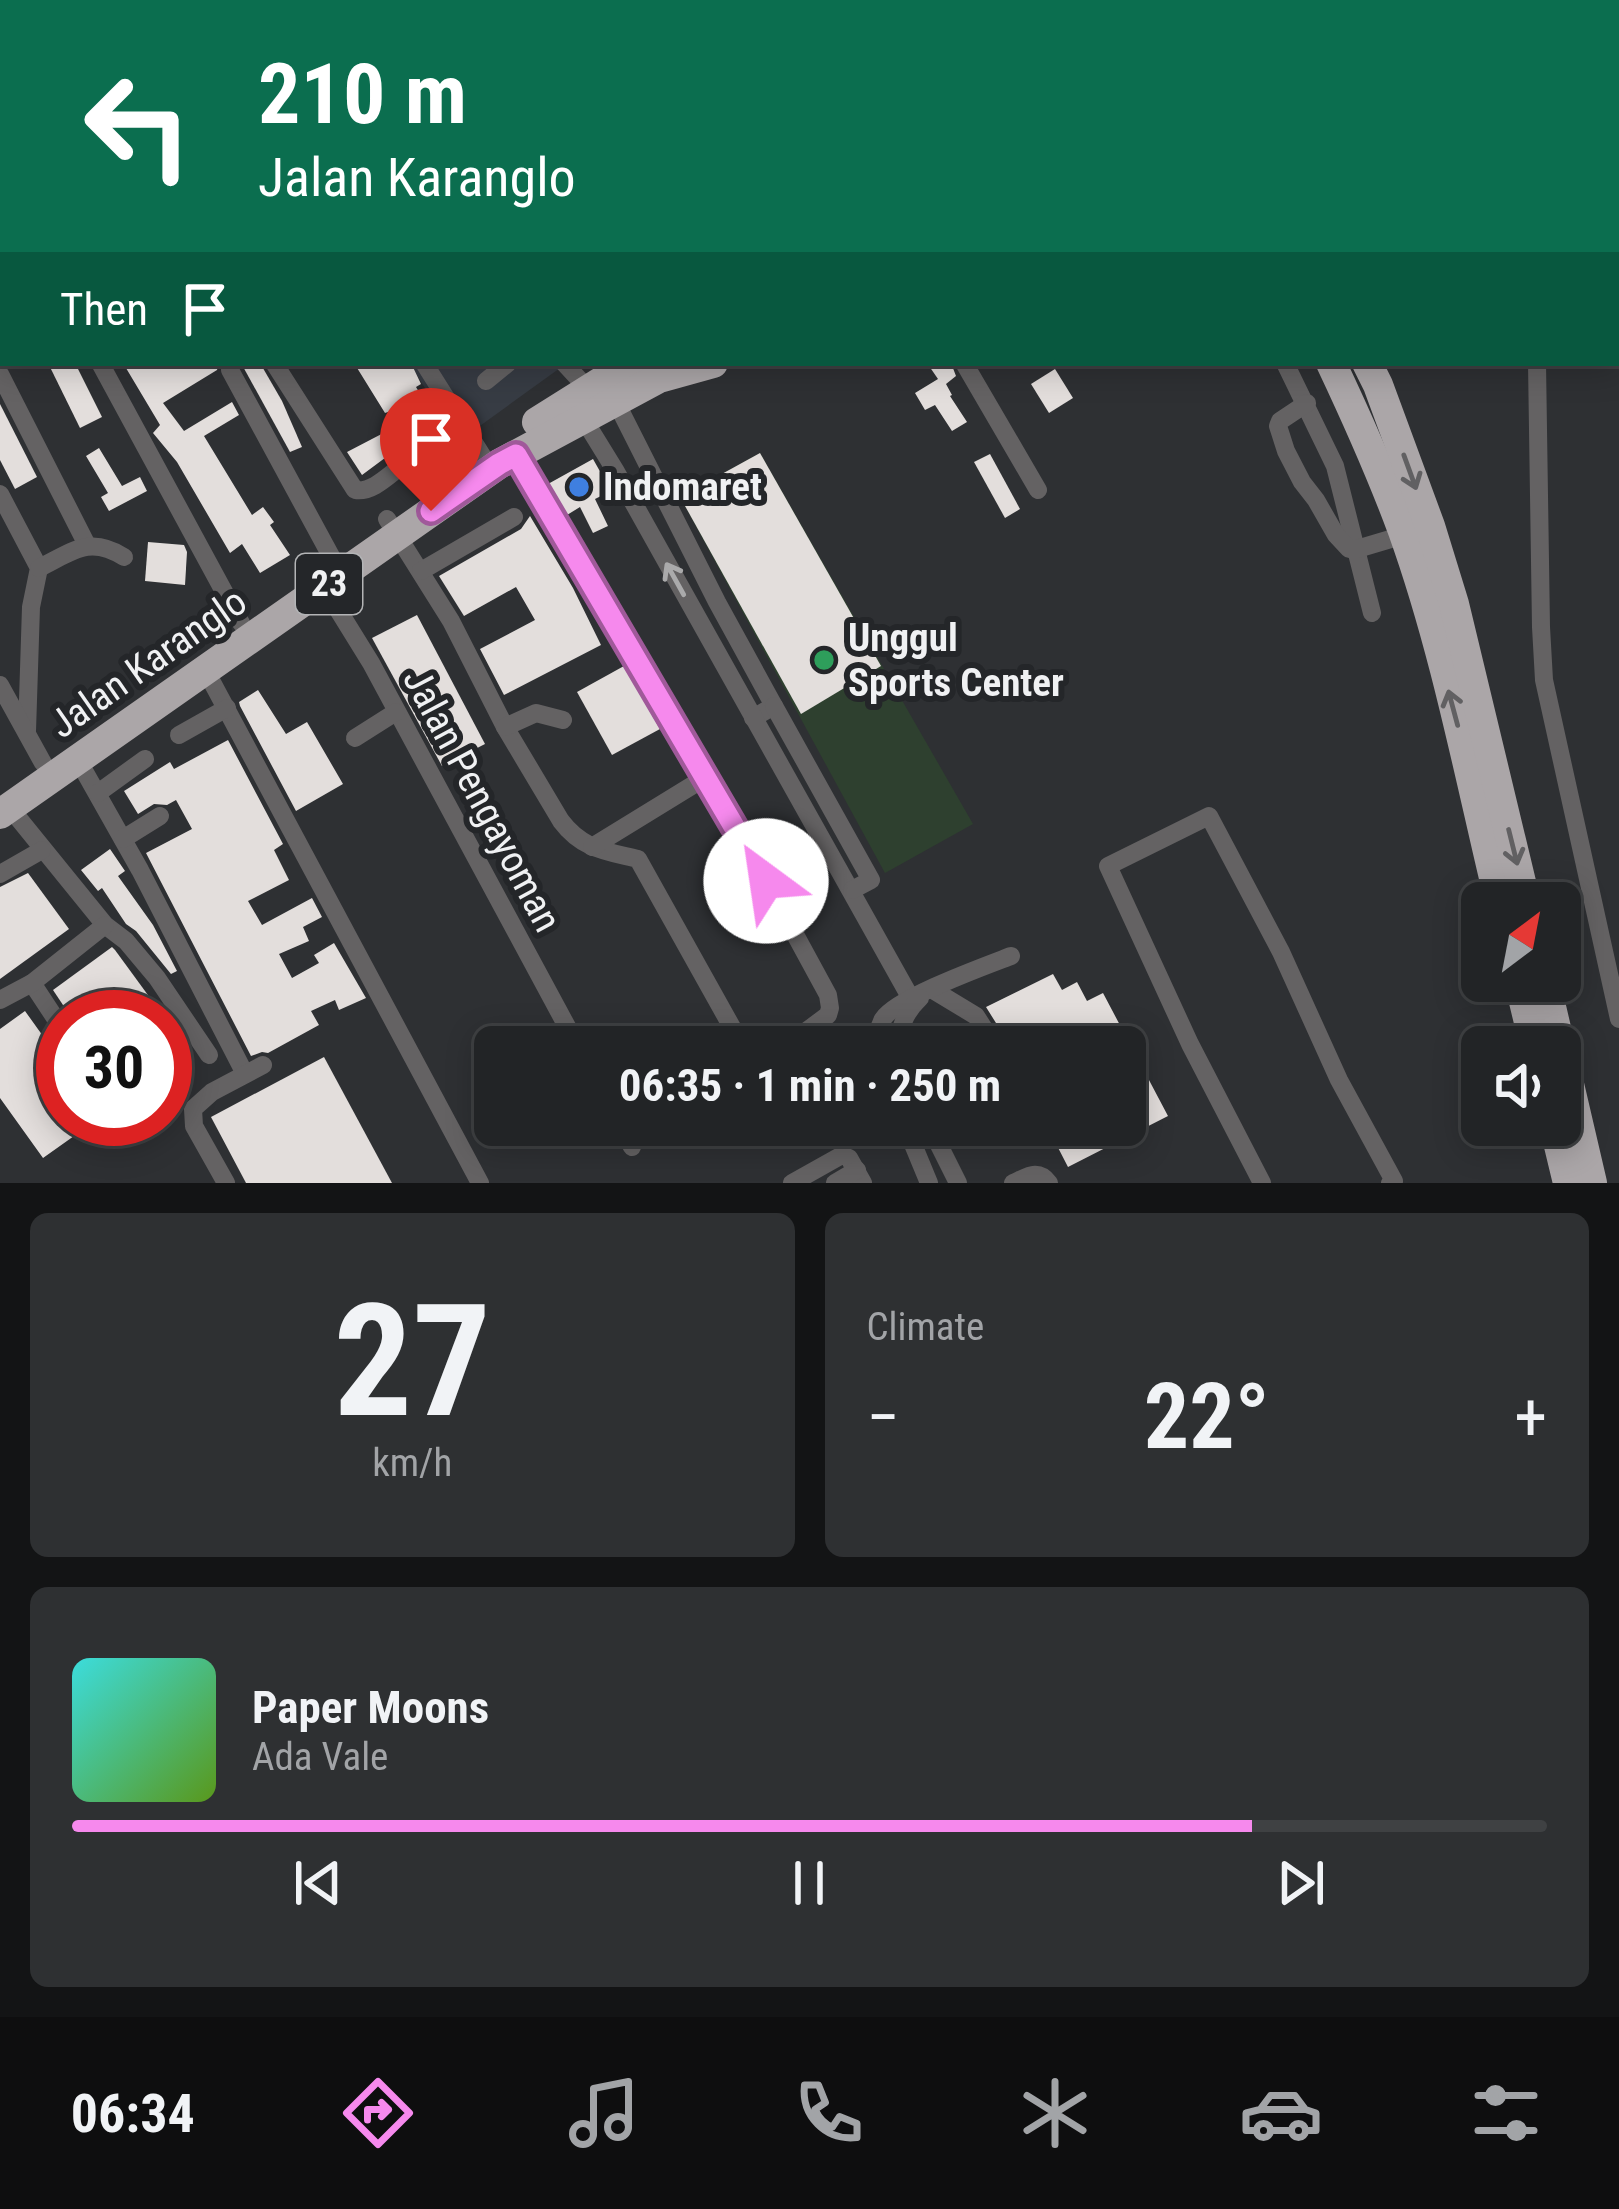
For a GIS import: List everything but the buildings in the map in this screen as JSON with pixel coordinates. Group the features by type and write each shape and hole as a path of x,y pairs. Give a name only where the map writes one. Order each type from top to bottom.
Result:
{"highway":[{"name":"Jalan Karanglo","path":"394,522 516,455 596,403 628,366"},
{"path":"1320,366 1425,604 1495,882"},
{"path":"1332,366 1355,413 1396,537"},
{"path":"1368,366 1443,566 1521,882"},
{"name":"Jalan Karanglo","path":"3,803 78,760 206,671 483,457 670,371"},
{"name":"Jalan Karanglo","path":"3,803 43,763 241,623 328,573"},
{"path":"1550,1002 1592,1183"},
{"path":"1559,1146 1568,1183"}],"street":[{"path":"102,366 241,623"},
{"path":"276,366 353,488 361,492 400,467"},
{"path":"426,366 483,457"},
{"path":"486,381 504,366"},
{"path":"566,366 643,454 730,627 871,880 852,890"},
{"path":"966,366 1038,490"},
{"path":"1288,366 1335,466 1372,613"},
{"path":"1537,366 1544,680 1619,1019"},
{"name":"Jalan Pengayoman","path":"230,370 370,663 567,1026"},
{"path":"0,374 87,545"},
{"path":"596,403 615,470 852,890 921,996 976,1016 982,1026"},
{"path":"1307,403 1279,423 1286,451 1336,535 1349,549 1396,537"},
{"path":"615,470 643,454"},
{"path":"516,455 798,939 830,1001 828,1015 813,1026"},
{"path":"377,484 505,727 570,833 592,847 638,859"},
{"path":"0,494 39,568 31,608 27,731"},
{"path":"422,571 514,517"},
{"path":"39,568 87,545 108,547 124,556"},
{"path":"694,614 717,602"},
{"path":"708,639 730,627"},
{"path":"206,671 480,1183"},
{"path":"0,685 43,763"},
{"path":"753,718 774,706"},
{"path":"179,735 227,708"},
{"path":"355,738 396,712"},
{"path":"505,727 536,713 563,719"},
{"path":"98,793 145,759"},
{"path":"78,760 232,1044 254,1070 198,1102 193,1113 194,1126 226,1183"},
{"path":"592,847 706,777"},
{"path":"3,803 105,925 127,941 209,1055"},
{"path":"123,839 160,816"},
{"path":"1262,1183 1190,1044 1108,866 1209,816 1281,952 1339,1080 1394,1180 1390,1183"},
{"path":"627,827 638,859 731,1026"},
{"path":"0,874 42,850"},
{"path":"0,1000 32,983 105,925"},
{"path":"883,1026 887,1014 1011,956"},
{"path":"32,983 37,990"},
{"path":"905,1026 921,996"},
{"path":"913,1146 929,1183"},
{"path":"940,1146 958,1183"},
{"path":"792,1183 838,1155 846,1156 860,1176 835,1183"},
{"path":"1013,1183 1036,1174 1049,1183"}],"shaded area":[{"path":"411,366 563,366 459,441"}],"green space":[{"name":"Unggul Sports Center","path":"760,453 973,824 885,873 680,497"}],"place":[{"name":"Indomaret","path":"579,487"},
{"name":"Unggul Sports Center","path":"824,660"}],"route":[{"path":"431,511 516,455 766,881"}]}
